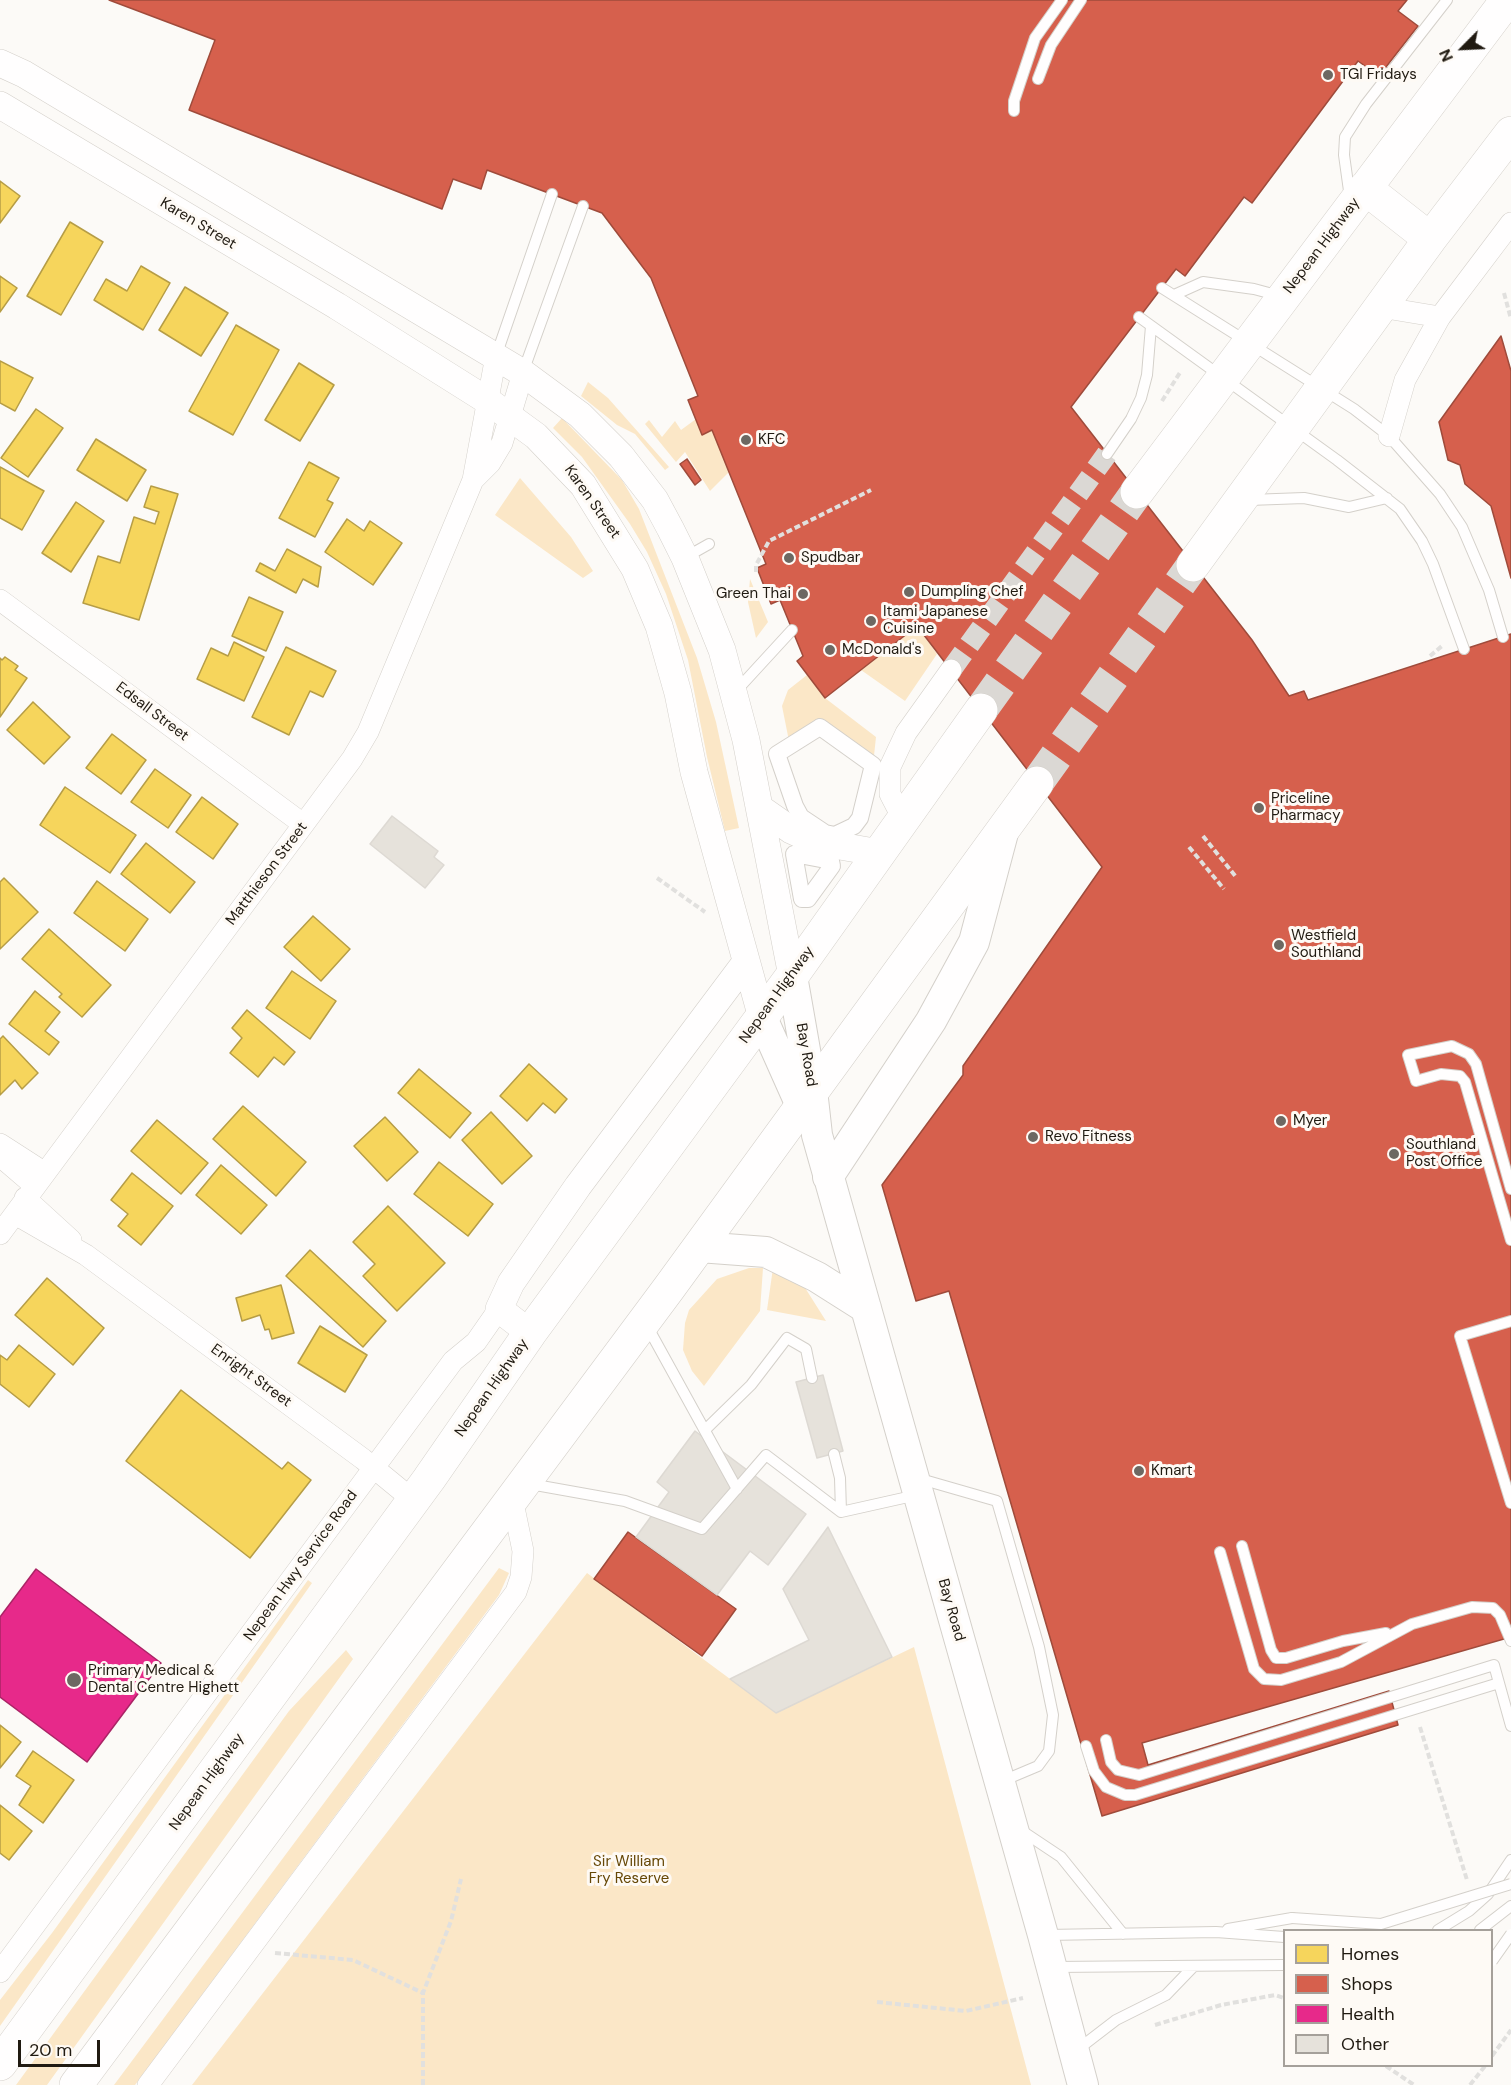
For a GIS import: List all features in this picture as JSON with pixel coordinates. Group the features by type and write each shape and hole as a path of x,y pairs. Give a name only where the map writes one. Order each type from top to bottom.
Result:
{"highway":[{"name":"Nepean Highway","path":"1137,492 1507,0"},
{"path":"1193,565 1319,389 1511,133"},
{"path":"1358,198 1430,239"},
{"name":"Nepean Highway","path":"0,2064 413,1500 530,1333 762,1018 981,710"},
{"path":"76,2085 699,1247 810,1111 1037,783"}],"main road":[{"path":"828,1177 931,1021 974,942 1004,831"},
{"name":"Bay Road","path":"792,976 810,1111 1043,1935 1083,2085"},
{"name":"Karen Street","path":"762,1018 810,1111"},
{"path":"699,1247 766,1252 817,1276 866,1308"}],"street":[{"path":"12,68 523,373 580,415 621,456 655,500 685,558 722,650 761,809 792,976"},
{"name":"Karen Street","path":"0,105 337,306 488,401 536,436 583,485 620,541 644,588 659,626 675,683 694,772 762,1018"},
{"path":"1389,436 1405,380 1440,317 1511,223"},
{"path":"1380,308 1440,317"},
{"name":"Matthieson Street","path":"0,1234 352,759 368,732 473,480 496,356"},
{"name":"Matthieson Street","path":"473,480 490,463 501,443 523,373"},
{"name":"Edsall Street","path":"0,600 303,824"},
{"path":"904,821 890,794 890,766 906,733 951,670"},
{"path":"820,728 873,765 860,818 854,826 835,835 825,833 801,817 777,754 820,728"},
{"path":"761,809 791,830 818,842 880,853"},
{"path":"530,1333 499,1309 511,1283 578,1186 746,962"},
{"name":"Enright Street","path":"0,1144 30,1193"},
{"name":"Enright Street","path":"0,1156 48,1216 86,1255 374,1467 413,1500"},
{"name":"Nepean Hwy Service Road","path":"0,1972 453,1361 476,1342 499,1309"},
{"path":"148,2085 516,1592 523,1551 518,1490"}],"lane":[{"path":"1014,111 1014,101 1035,38 1062,0"},
{"path":"1038,79 1051,45 1081,0"},
{"path":"1358,198 1344,155 1346,137 1366,104 1447,0"},
{"path":"0,51 12,68"},
{"path":"496,356 552,194"},
{"path":"523,373 583,206"},
{"path":"1174,295 1203,282 1254,289 1284,297"},
{"path":"1162,288 1354,409 1389,436 1440,494 1462,527 1489,590 1503,637"},
{"path":"1139,317 1292,427 1387,498 1406,516 1422,541 1442,584 1464,649"},
{"path":"1107,454 1131,419 1141,399 1147,375 1151,326"},
{"path":"1239,501 1304,498 1348,507 1387,498"},
{"path":"685,558 709,544"},
{"path":"734,693 792,630"},
{"path":"1511,1189 1476,1064 1462,1048 1443,1046 1408,1055 1416,1081 1441,1074 1460,1076 1470,1093 1511,1240"},
{"path":"645,1321 737,1489"},
{"path":"1511,1321 1460,1336 1511,1503"},
{"path":"705,1430 751,1385 787,1338 806,1349 812,1378"},
{"path":"834,1454 840,1478 841,1512"},
{"path":"518,1490 625,1502 702,1529 766,1455 841,1512"},
{"path":"841,1512 916,1486 997,1501 1033,1624 1051,1701 1053,1732 1049,1751 1038,1766 1000,1782"},
{"path":"1242,1546 1276,1658 1286,1658 1343,1641 1392,1632"},
{"path":"1220,1552 1249,1655 1258,1675 1272,1681 1341,1662 1392,1632 1466,1609 1484,1606 1493,1608 1500,1615 1510,1639"},
{"path":"1106,1740 1111,1762 1118,1770 1138,1775 1494,1665 1511,1726"},
{"path":"1086,1746 1094,1771 1106,1788 1125,1795 1135,1795 1499,1683"},
{"path":"1011,1824 1061,1857 1123,1934"},
{"path":"1439,1929 1488,1894 1511,1860"},
{"path":"1216,1932 1292,1918 1381,1924 1511,1884"},
{"path":"1481,1929 1511,1906"},
{"path":"1043,1935 1216,1932 1283,1937"},
{"path":"1493,1958 1511,1934"},
{"path":"1052,1968 1283,1967"},
{"path":"1074,2052 1116,2020 1166,1995 1192,1968"}],"path":[{"path":"1504,293 1511,319"},
{"path":"1161,403 1181,371"},
{"path":"756,572 756,565 769,542 871,490"},
{"path":"1430,656 1438,647"},
{"path":"1203,836 1236,878"},
{"path":"1189,847 1224,889"},
{"path":"657,878 710,915"},
{"path":"1412,1710 1419,1724 1467,1878 1479,1902"},
{"path":"423,2085 423,1993 451,1921 461,1879"},
{"path":"247,1951 353,1960 423,1993"},
{"path":"1149,2027 1221,2005 1275,1995 1283,1998"},
{"path":"878,2002 966,2012 1023,1998"},
{"path":"1493,2053 1511,2030"},
{"path":"1387,2067 1414,2085"},
{"path":"1470,2085 1484,2067"}],"green space":[{"path":"588,382 608,398 669,467 665,470 635,434 617,425 581,396"},
{"path":"562,418 622,480 639,509 697,658 716,722 739,828 725,831 707,757 688,660 666,594 647,552 630,524 582,457 553,428"},
{"path":"696,419 702,435 712,430 729,472 710,491 685,452 676,462 645,424 649,420 662,437 675,421 681,430"},
{"path":"520,478 571,537 593,571 583,578 495,515"},
{"path":"750,579 768,622 756,638 748,602"},
{"path":"917,626 937,654 905,701 861,670"},
{"path":"807,675 825,698 876,737 873,765 820,728 790,746 782,706 788,690"},
{"path":"749,1268 763,1268 760,1311 704,1386 692,1371 683,1350 685,1323 689,1310 717,1279"},
{"path":"773,1268 802,1283 826,1321 767,1310"},
{"path":"499,1568 509,1573 499,1595 135,2085 114,2085"},
{"name":"Sir William Fry Reserve","path":"587,1573 776,1713 914,1647 1031,2085 192,2085"},
{"path":"308,1580 312,1583 0,2026 0,2000 52,1933"},
{"path":"346,1650 353,1659 47,2085 16,2085 289,1711"}],"building: Homes":[{"path":"0,181 20,196 0,223"},
{"path":"70,222 103,242 61,315 27,296"},
{"path":"141,266 170,283 143,330 94,300 106,279 127,291"},
{"path":"0,276 17,288 0,312"},
{"path":"185,287 228,313 201,356 159,330"},
{"path":"236,325 279,350 233,435 189,411"},
{"path":"0,361 33,378 15,411 0,403"},
{"path":"299,363 334,385 300,441 265,420"},
{"path":"36,409 63,428 28,477 1,458"},
{"path":"96,439 146,470 127,501 77,470"},
{"path":"309,462 339,478 327,500 333,503 315,537 279,518"},
{"path":"0,467 44,491 22,530 0,518"},
{"path":"151,486 178,494 139,620 83,603 98,556 120,563 134,517 155,524 159,512 144,507"},
{"path":"76,502 104,521 71,572 42,553"},
{"path":"347,519 364,531 370,521 402,543 373,585 325,552"},
{"path":"287,549 321,567 318,587 303,579 296,593 256,571 260,563 275,571"},
{"path":"249,597 283,612 266,651 232,636"},
{"path":"234,642 264,657 244,701 197,679 211,648 228,656"},
{"path":"286,647 336,671 323,697 310,691 289,735 252,717"},
{"path":"5,657 18,666 15,670 27,678 0,717 0,658 2,660"},
{"path":"33,702 70,737 44,764 7,730"},
{"path":"112,734 146,760 121,794 86,768"},
{"path":"155,769 191,795 168,828 131,802"},
{"path":"65,787 136,835 110,873 40,825"},
{"path":"202,797 238,824 213,859 176,832"},
{"path":"146,843 195,882 170,913 121,874"},
{"path":"4,878 38,912 0,949 0,882"},
{"path":"97,881 148,919 125,951 74,913"},
{"path":"313,916 350,949 321,981 284,947"},
{"path":"49,929 111,985 82,1017 59,997 62,994 22,959"},
{"path":"292,971 336,1001 310,1039 266,1008"},
{"path":"35,991 60,1012 45,1031 59,1042 49,1055 9,1024"},
{"path":"247,1010 295,1052 284,1065 274,1057 258,1077 230,1053 242,1038 232,1028"},
{"path":"3,1036 38,1073 22,1089 15,1080 0,1095 0,1039"},
{"path":"529,1064 567,1099 555,1113 543,1103 527,1121 500,1096"},
{"path":"419,1069 471,1113 450,1138 398,1093"},
{"path":"243,1106 306,1162 276,1196 213,1139"},
{"path":"491,1112 532,1156 502,1184 462,1140"},
{"path":"385,1117 418,1152 387,1181 354,1146"},
{"path":"157,1120 208,1163 181,1194 131,1151"},
{"path":"439,1162 493,1204 468,1236 414,1194"},
{"path":"221,1165 267,1205 241,1234 196,1195"},
{"path":"132,1173 173,1206 141,1245 118,1226 128,1214 111,1200"},
{"path":"388,1206 445,1263 397,1311 363,1276 375,1264 353,1242"},
{"path":"310,1250 386,1321 363,1347 286,1276"},
{"path":"47,1278 104,1328 73,1365 15,1315"},
{"path":"281,1285 294,1333 272,1339 269,1329 265,1330 260,1315 242,1321 236,1298"},
{"path":"320,1326 367,1355 345,1392 298,1363"},
{"path":"19,1345 55,1374 29,1407 0,1384 0,1355 7,1360"},
{"path":"181,1390 282,1469 288,1462 311,1480 250,1558 126,1461"},
{"path":"0,1725 21,1742 0,1768"},
{"path":"33,1751 74,1780 43,1823 19,1805 31,1786 16,1776"},
{"path":"0,1805 32,1831 9,1860 0,1853"}],"building: Shops":[{"name":"Westfield Southland","path":"109,0 1407,0 1398,11 1418,26 1379,76 1358,61 1252,203 1244,197 1185,276 1176,269 1071,407 1252,640 1289,696 1304,691 1308,700 1511,634 1511,1637 1142,1743 1148,1765 1389,1691 1398,1725 1102,1816 949,1291 916,1301 882,1185 963,1075 963,1066 1102,867 917,626 825,698 797,661 803,656 780,600 771,604 757,568 766,564 712,430 702,435 688,400 698,396 651,278 602,213 487,170 481,189 453,179 442,209 189,110 215,40"},
{"path":"1501,336 1511,371 1511,578 1491,506 1465,484 1460,465 1448,460 1439,422"},
{"path":"687,459 701,480 695,485 680,464"},
{"path":"628,1532 736,1609 702,1656 594,1579"}],"building: Health":[{"name":"Primary Medical & Dental Centre Highett","path":"36,1569 161,1663 87,1762 0,1697 0,1617"}],"building: Other":[{"path":"392,816 438,851 434,857 444,865 425,888 370,844"},
{"path":"823,1375 843,1451 817,1458 796,1382"},
{"path":"695,1431 806,1514 768,1565 750,1551 717,1595 636,1537 669,1492 657,1482"},
{"path":"828,1527 892,1657 776,1713 730,1679 809,1640 783,1589"}],"tunnel":[{"path":"951,670 1107,454"},
{"path":"981,710 1137,492"},
{"path":"1037,783 1193,565"}],"place":[{"name":"TGI Fridays","path":"1328,75"},
{"name":"KFC","path":"746,440"},
{"name":"Spudbar","path":"789,558"},
{"name":"Dumpling Chef","path":"909,592"},
{"name":"Green Thai","path":"803,594"},
{"name":"Itami Japanese Cuisine","path":"871,621"},
{"name":"McDonald's","path":"830,650"},
{"name":"Priceline Pharmacy","path":"1259,808"},
{"name":"Westfield Southland","path":"1279,945"},
{"name":"Myer","path":"1281,1121"},
{"name":"Revo Fitness","path":"1033,1137"},
{"name":"Southland Post Office","path":"1394,1154"},
{"name":"Kmart","path":"1139,1471"},
{"name":"Primary Medical & Dental Centre Highett","path":"74,1680"}]}
